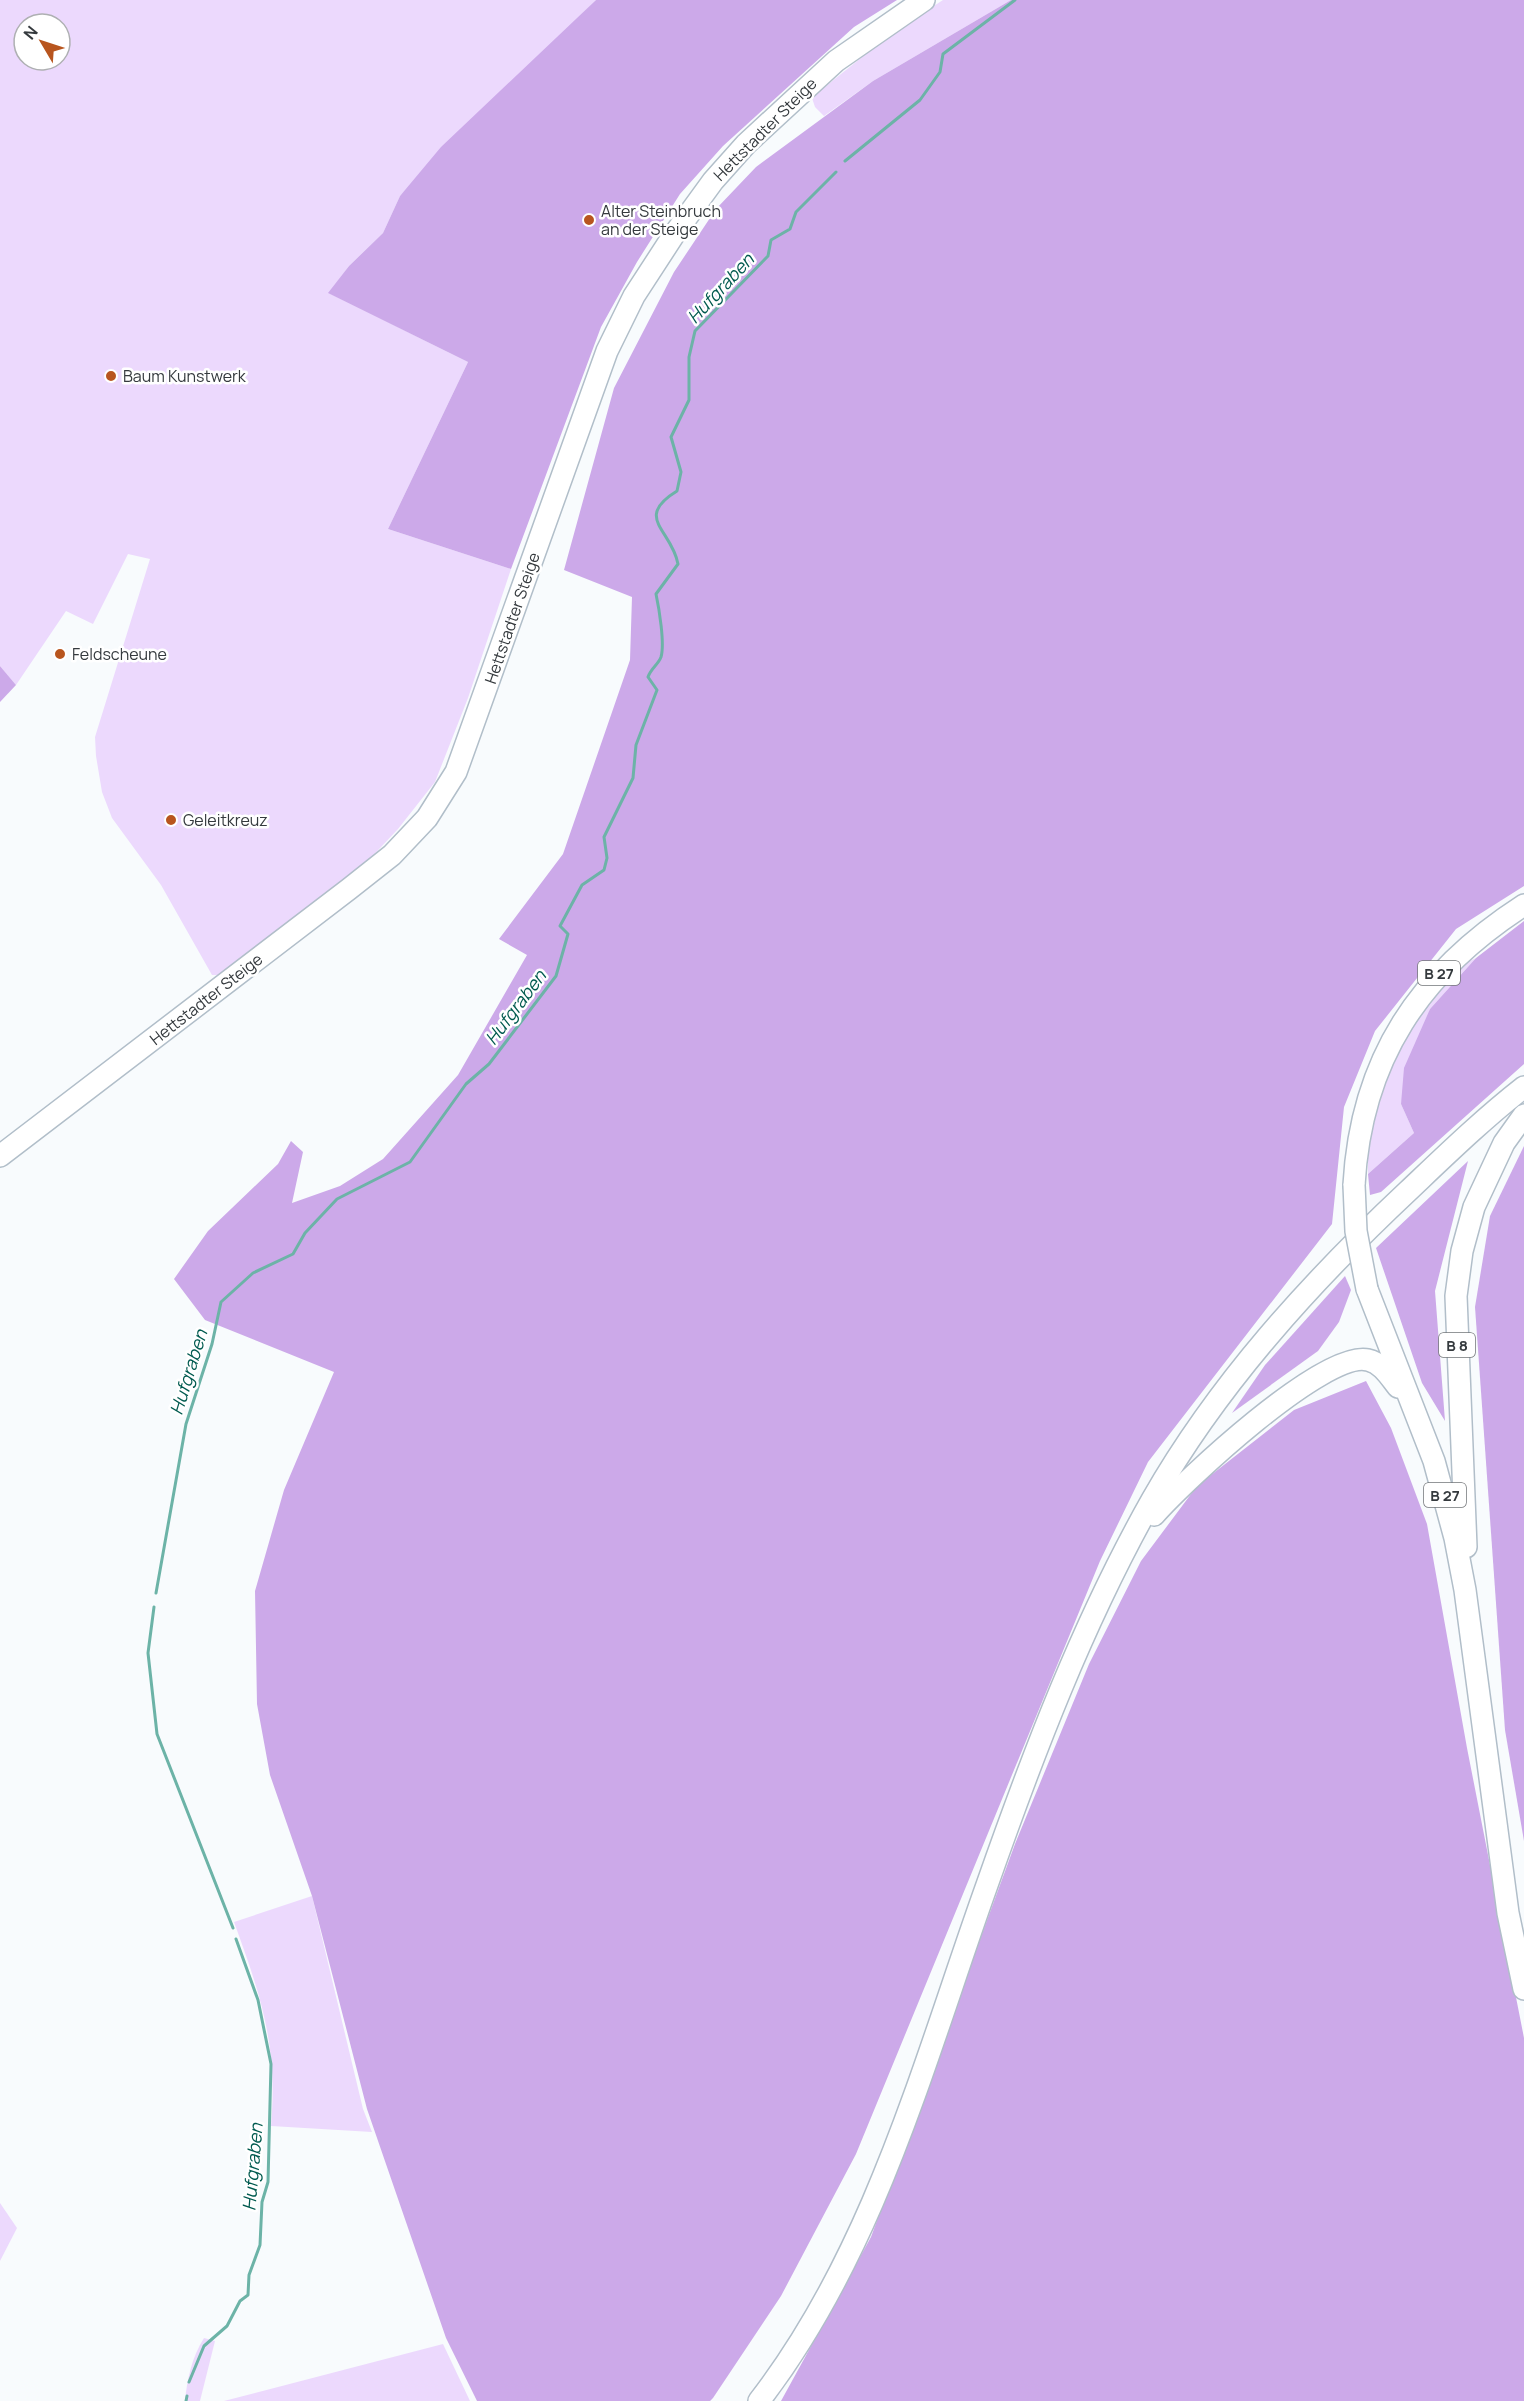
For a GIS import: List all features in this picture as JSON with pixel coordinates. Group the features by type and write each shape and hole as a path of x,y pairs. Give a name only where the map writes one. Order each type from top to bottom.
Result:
{"main road":[{"name":"Hettstadter Steige","path":"0,1156 393,855 427,818 456,772 607,351 634,296 713,180 746,144 836,61 924,0"},
{"name":"B 27","path":"1524,905 1472,941 1451,961 1410,1008 1391,1039 1368,1099 1359,1138 1354,1185 1356,1231 1367,1289 1444,1493 1465,1590 1508,1913 1524,1989"},
{"path":"759,2401 800,2342 868,2216 1048,1722 1110,1577 1129,1541 1183,1449 1244,1366 1365,1231 1457,1144 1524,1087"},
{"name":"B 8","path":"1465,1590 1466,1518 1455,1296 1462,1251 1474,1207 1504,1143 1524,1115"},
{"name":"B 27","path":"1129,1541 1179,1487 1209,1460 1267,1413 1347,1361 1369,1360 1386,1372 1411,1404"}],"shaded area":[{"path":"0,0 596,0 400,196 383,233 349,266 329,293 468,362 388,529 511,569 468,698 435,782 398,829 366,863 219,975 212,975 161,885 112,818 102,792 96,756 95,737 150,559 128,554 93,624 66,611 16,685 0,666"},
{"path":"596,0 897,0 854,27 723,146 680,194 637,262 601,327 511,569 388,529 468,362 328,293 349,266 383,233 400,196 441,147"},
{"path":"943,0 1011,0 873,81 824,116 815,107 812,98 816,94 891,34"},
{"path":"1011,0 1524,0 1524,886 1456,929 1375,1031 1344,1107 1332,1224 1148,1462 1100,1561 856,2154 781,2296 713,2398 710,2401 477,2401 446,2338 367,2109 312,1896 270,1775 257,1704 255,1591 284,1490 334,1372 205,1320 174,1279 208,1231 278,1164 291,1141 303,1152 292,1203 340,1186 383,1159 458,1075 527,955 499,939 563,854 630,660 632,597 564,570 614,388 674,272 716,209 756,167 873,81"},
{"path":"0,666 16,685 0,702"},
{"path":"1524,921 1524,1064 1381,1192 1370,1195 1368,1174 1414,1133 1401,1104 1404,1068 1430,1009 1476,958"},
{"path":"1476,958 1430,1009 1401,1104 1414,1133 1368,1174 1368,1137 1395,1046 1456,968"},
{"path":"1524,1146 1524,1841 1505,1730 1475,1307 1490,1216"},
{"path":"1468,1161 1435,1291 1445,1421 1422,1383 1376,1248"},
{"path":"1345,1276 1351,1290 1339,1322 1318,1351 1232,1413 1265,1365"},
{"path":"1366,1381 1391,1428 1427,1524 1467,1748 1524,2038 1524,2401 781,2401 871,2237 1015,1844 1089,1664 1141,1561 1197,1486 1294,1410"},
{"path":"312,1896 363,2109 372,2132 271,2126 272,2070 265,2021 234,1922"},
{"path":"0,2203 17,2228 0,2261"},
{"path":"204,2338 215,2341 200,2401 185,2401 191,2368"},
{"path":"443,2344 470,2401 224,2401"}],"waterway":[{"name":"Hufgraben","path":"845,161 920,100 940,72 943,54 1015,0"},
{"name":"Hufgraben","path":"156,1593 186,1424 212,1344 221,1302 253,1273 293,1254 305,1233 337,1199 410,1162 466,1084 489,1064 556,976 568,934 560,926 582,885 604,870 607,858 604,837 633,778 636,745 657,690 648,677 660,660 662,651 656,594 678,564 656,517 664,500 677,491 681,472 671,437 689,400 689,357 695,331 768,256 771,240 790,229 796,212 836,172"},
{"name":"Hufgraben","path":"154,1607 148,1653 157,1734 233,1928"},
{"name":"Hufgraben","path":"189,2382 204,2346 227,2326 240,2301 248,2295 249,2275 260,2245 262,2202 268,2182 271,2064 258,2000 236,1939"},
{"name":"Hufgraben","path":"186,2401 187,2396"}],"place":[{"name":"Alter Steinbruch an der Steige","path":"589,220"},
{"name":"Baum Kunstwerk","path":"111,376"},
{"name":"Feldscheune","path":"60,654"},
{"name":"Geleitkreuz","path":"171,820"}]}
